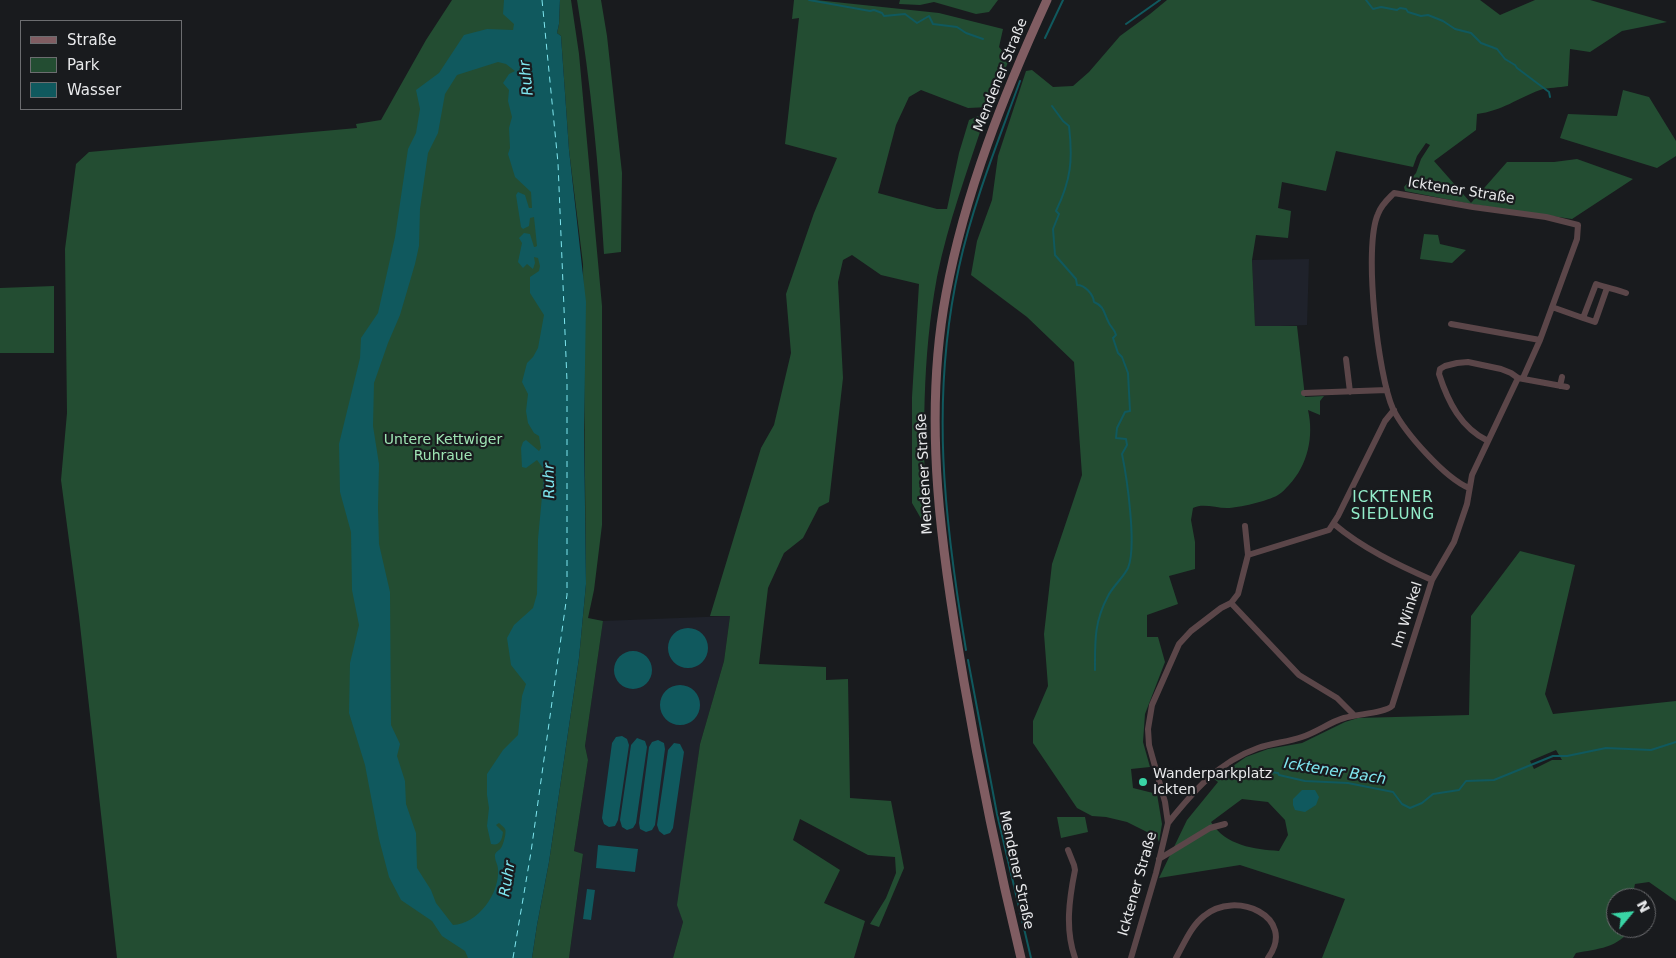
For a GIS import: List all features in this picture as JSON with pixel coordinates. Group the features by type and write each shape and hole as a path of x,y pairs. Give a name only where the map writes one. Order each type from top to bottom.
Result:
{"main road":[{"name":"Mendener Straße","path":"1021,958 982,777 951,608 942,535 935,421 938,355 946,295 963,221 980,165 1014,76 1047,0"}],"street":[{"name":"Icktener Straße","path":"1469,488 1455,480 1430,458 1394,410 1387,390 1382,365 1372,282 1372,246 1377,214 1383,204 1394,193 1473,207 1546,217 1578,225"},
{"name":"Im Winkel","path":"1354,715 1382,711 1392,706 1432,580 1454,542 1466,506 1472,475 1540,340 1577,239 1578,225"},
{"path":"1583,318 1596,284 1626,293"},
{"path":"1552,307 1595,322 1608,288"},
{"path":"1451,324 1540,340"},
{"path":"1346,359 1350,392"},
{"path":"1488,441 1477,436 1453,408 1441,381 1440,369 1457,362 1468,362 1501,369 1521,378 1564,386 1562,377"},
{"path":"1304,393 1387,390"},
{"path":"1248,555 1329,530 1334,524 1385,421 1394,410"},
{"path":"1334,524 1354,539 1383,556 1432,580"},
{"path":"1168,823 1204,780 1227,763 1259,748 1303,737 1340,719 1354,715 1337,698 1299,675 1231,603 1238,594 1248,555 1245,526"},
{"name":"Icktener Straße","path":"1131,958 1168,823 1165,802 1149,744 1148,728 1152,705 1179,644 1191,631 1221,608 1231,603"},
{"path":"1159,859 1210,828 1225,824"},
{"path":"1068,850 1075,870 1068,919 1075,958"},
{"path":"1176,958 1195,926 1204,916 1220,907 1234,904 1253,908 1268,918 1275,934 1274,948 1268,958"}],"shaded area":[{"path":"1309,259 1307,325 1255,327 1252,260"},
{"path":"730,616 724,661 700,744 678,905 683,922 673,958 569,958 583,855 574,851 588,760 585,746 603,621"}],"green space":[{"name":"Untere Kettwiger Ruhraue","path":"452,0 534,0 563,450 497,958 117,958 79,616 61,480 67,413 65,249 76,164 89,152 357,128 356,124 381,120 426,40"},
{"path":"560,0 571,0 579,54 602,306 602,525 594,590 588,618 603,621 585,746 588,760 574,851 583,854 569,958 532,958 549,862 579,658 586,584 583,264 569,150 561,36 557,33"},
{"path":"577,0 601,0 607,36 622,173 621,252 604,254 594,127"},
{"path":"794,0 816,0 939,13 1003,29 999,47 1009,60 989,107 968,108 921,90 909,97 896,125 878,193 937,209 947,209 959,153 969,120 978,116 985,117 947,237 932,307 925,398 926,519 923,522 912,503 912,397 919,284 881,275 852,255 843,260 838,282 843,378 829,502 819,507 803,538 784,553 768,588 759,664 826,667 826,680 848,679 850,798 891,801 904,868 879,927 870,924 886,898 896,873 895,857 868,855 800,819 793,840 840,870 824,903 865,921 854,958 673,958 683,922 677,905 700,744 724,661 730,616 710,616 761,448 774,425 791,353 786,294 814,213 837,158 785,144 799,18 792,19"},
{"path":"900,0 998,0 989,12 976,14 934,2 920,5 899,4"},
{"path":"1167,0 1480,0 1500,15 1535,0 1590,0 1667,22 1622,31 1590,52 1570,49 1568,86 1540,90 1502,107 1477,114 1476,130 1434,161 1471,203 1507,162 1554,162 1577,159 1633,179 1572,219 1471,204 1405,191 1404,187 1416,173 1421,159 1430,145 1426,143 1417,156 1413,167 1336,151 1326,191 1282,182 1278,208 1291,211 1288,238 1256,235 1252,260 1255,326 1297,326 1305,397 1324,396 1320,401 1320,415 1308,410 1310,440 1308,450 1296,477 1281,493 1267,500 1238,507 1201,506 1193,508 1191,520 1195,542 1195,569 1169,576 1178,604 1147,615 1147,637 1158,637 1165,662 1145,714 1143,742 1150,767 1131,769 1133,788 1157,794 1162,824 1159,842 1157,837 1127,822 1092,816 1077,808 1033,743 1033,721 1048,686 1044,634 1052,564 1082,475 1074,362 1027,317 971,275 977,241 992,200 998,156 1026,71 1032,70 1053,87 1073,86 1089,72 1120,36"},
{"path":"1623,90 1649,97 1676,141 1676,156 1657,168 1560,138 1568,114 1617,116"},
{"path":"1424,234 1438,235 1440,244 1466,250 1452,263 1420,259"},
{"path":"54,286 54,353 0,353 0,288"},
{"path":"1520,551 1575,565 1545,694 1553,714 1676,701 1676,901 1649,882 1635,884 1634,888 1606,888 1606,938 1622,938 1614,944 1599,949 1576,953 1573,958 1322,958 1345,899 1240,865 1159,878 1187,820 1218,782 1214,779 1246,757 1268,749 1302,743 1345,722 1358,718 1469,715 1471,616","holes":["1556,750 1562,760 1552,760 1534,769 1530,761","1242,799 1268,802 1285,820 1288,835 1279,851 1241,845 1224,836 1211,822"]},
{"path":"1057,817 1085,817 1088,832 1061,838"}],"water":[{"name":"Ruhr","path":"504,0 560,0 557,33 561,36 569,150 586,302 584,429 586,584 579,658 549,862 532,958 468,958 465,951 442,936 432,921 401,900 389,877 379,839 365,765 349,713 350,663 359,625 352,590 351,532 340,492 339,444 360,358 361,338 378,313 395,237 408,149 416,133 420,109 416,90 439,73 464,35 487,29 513,30 514,24 503,14","holes":["498,62 506,64 515,71 509,74 503,83 509,90 508,101 512,117 509,128 510,148 508,154 515,177 531,192 532,208 529,208 525,195 518,192 516,195 521,227 523,229 529,226 530,218 534,217 537,246 534,247 530,234 524,233 519,238 522,243 518,262 523,268 527,264 533,269 534,257 538,258 539,271 530,277 530,293 544,315 538,348 527,363 522,382 528,394 526,411 528,423 534,433 539,436 541,448 539,451 526,440 523,442 521,448 522,467 526,468 537,460 543,468 544,475 538,539 537,594 533,608 514,625 507,638 511,665 526,684 522,696 518,735 503,750 487,774 489,808 487,826 491,844 500,842 502,838 503,832 496,825 499,823 505,831 502,846 495,855 498,878 486,906 471,919 453,925 436,903 431,890 417,868 416,833 406,804 405,781 397,756 400,744 391,725 390,592 379,544 379,464 373,426 374,383 400,315 415,264 419,246 420,209 428,153 438,133 445,94 457,75"]},
{"path":"688,628 702,634 708,648 702,662 688,668 674,662 668,648 674,634"},
{"path":"633,651 647,656 652,670 647,684 633,689 619,684 614,670 619,656"},
{"path":"676,685 684,685 691,688 697,694 700,705 697,716 691,722 684,725 676,725 669,722 663,716 660,709 660,701 663,694 669,688"},
{"path":"622,736 627,739 629,745 618,820 615,826 609,827 604,824 602,818 612,743 616,737"},
{"path":"637,738 645,741 647,747 636,823 633,828 627,830 622,827 620,820 631,745"},
{"path":"658,740 664,743 665,749 655,825 652,830 646,832 640,829 639,823 649,747 652,742"},
{"path":"674,743 680,744 684,752 673,828 670,833 664,835 659,831 657,825 668,750"},
{"path":"1302,790 1315,790 1319,797 1316,805 1305,812 1295,810 1293,805 1293,799"},
{"path":"598,845 638,849 635,872 596,868"},
{"path":"587,889 595,890 591,920 583,919"}],"waterway":[{"name":"Icktener Bach","path":"809,0 870,11 874,10 882,13 884,16 905,14 917,23 929,16 933,24 957,27 966,33 983,39"},
{"path":"1045,38 1063,0"},
{"path":"1126,24 1160,0"},
{"path":"1366,0 1373,9 1381,7 1397,10 1400,8 1406,9 1408,12 1421,16 1428,15 1443,21 1455,29 1471,33 1481,43 1497,49 1505,59 1549,92 1550,97"},
{"path":"966,650 946,506 943,458 945,364 950,316 959,267 971,220 1020,81"},
{"name":"Icktener Bach","path":"1052,106 1069,126 1071,149 1068,179 1056,211 1059,214 1053,229 1055,255 1076,279 1077,285 1088,290 1094,302 1103,310 1116,335 1113,338 1128,373 1130,411 1125,412 1117,428 1116,438 1126,439 1127,445 1122,454 1130,512 1131,558 1128,568 1103,605 1095,641 1095,670"},
{"path":"968,660 997,814 1031,958"},
{"name":"Icktener Bach","path":"1239,778 1249,777 1262,771 1278,773 1279,775 1305,781 1348,783 1393,792 1402,804 1410,808 1422,803 1433,794 1459,790 1466,781 1494,780 1553,756 1567,756 1606,748 1651,750 1676,742"}],"ferry route":[{"path":"513,958 531,852 567,595 567,381 558,163 542,0"}],"place":[{"name":"Wanderparkplatz Ickten","path":"1143,782"}],"district":[{"name":"ICKTENER SIEDLUNG","path":"1393,506"}]}
